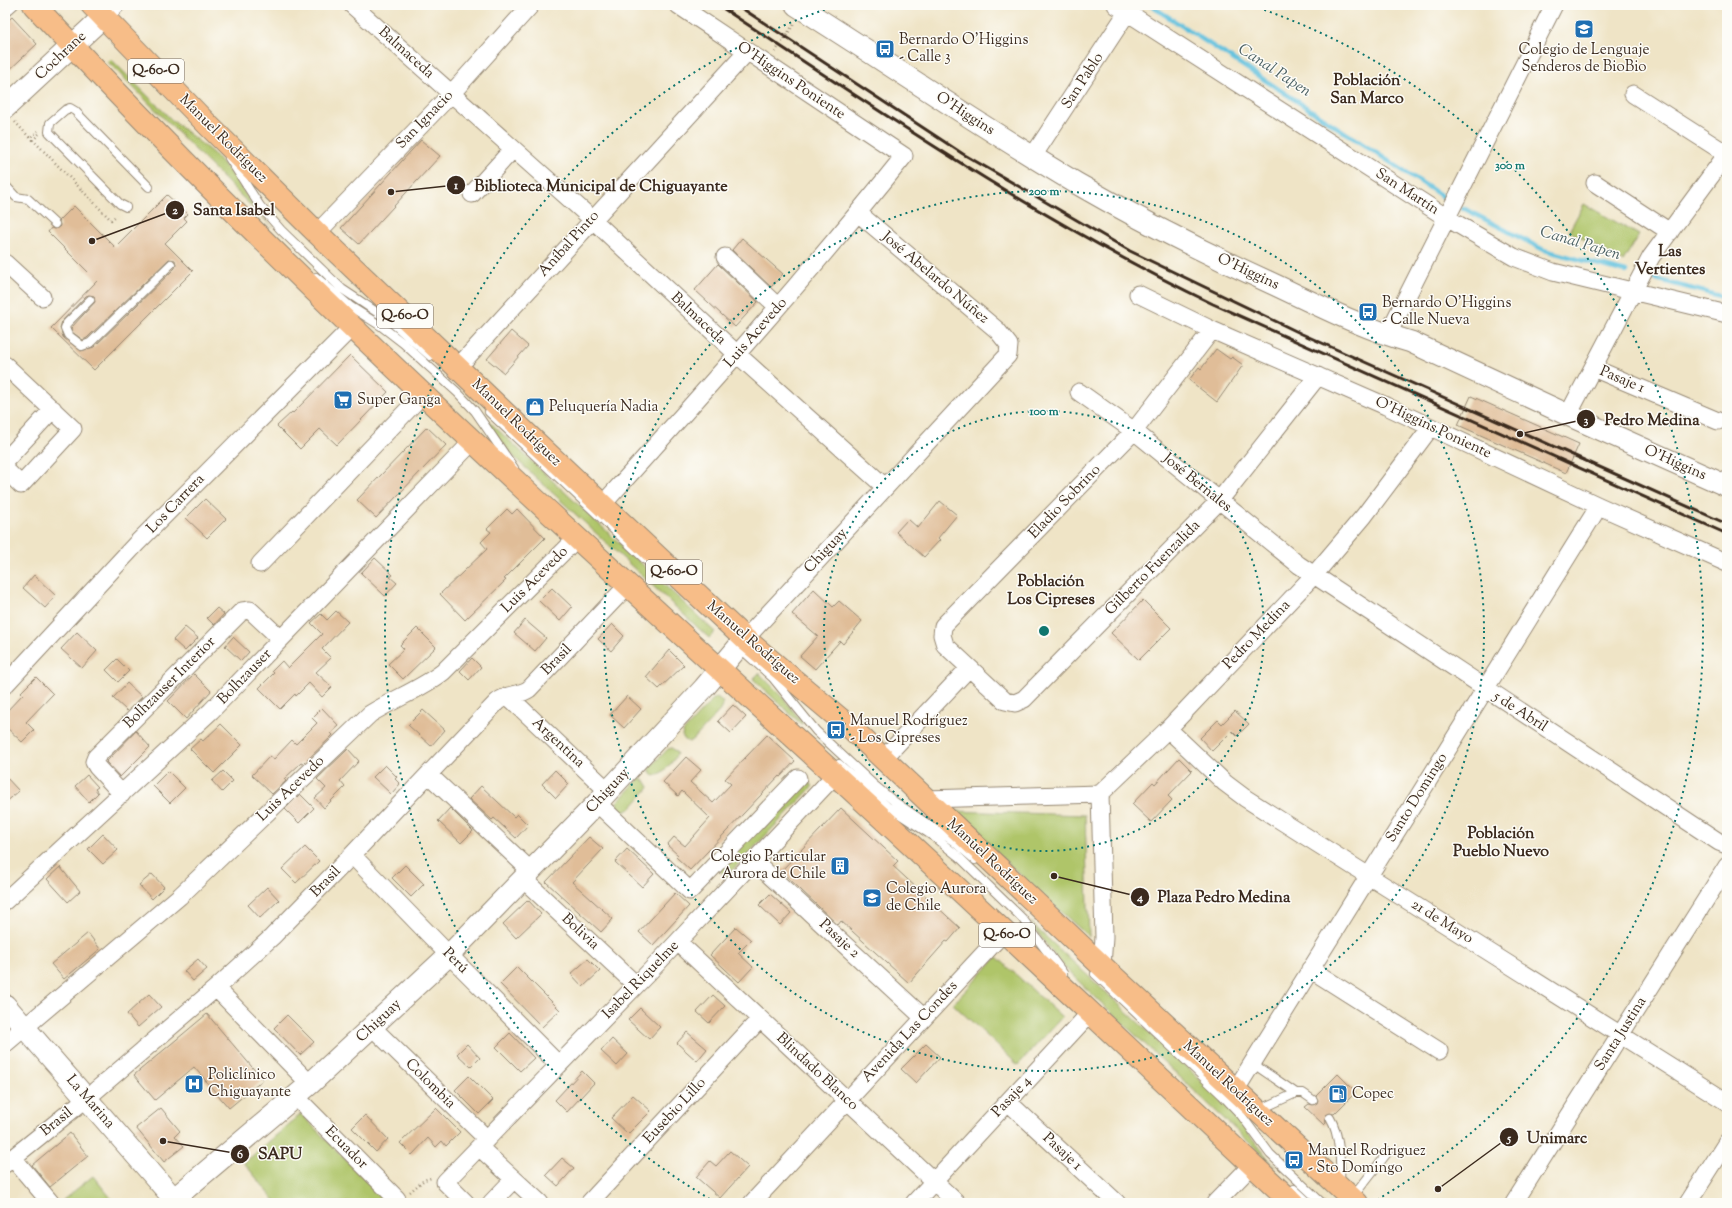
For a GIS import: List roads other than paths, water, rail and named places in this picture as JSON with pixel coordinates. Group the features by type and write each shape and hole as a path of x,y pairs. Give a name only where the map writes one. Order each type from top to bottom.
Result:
{"main road":[{"name":"Manuel Rodríguez","path":"34,5 238,217 423,394 628,585 730,654 848,725 1096,968 1235,1091 1349,1196"},
{"name":"Manuel Rodríguez","path":"99,8 209,126 317,233 602,505 730,654 834,767 1004,932 1293,1203"}],"street":[{"name":"Balmaceda","path":"352,5 592,220 738,355 885,487"},
{"name":"San Ignacio","path":"317,233 451,94 531,5"},
{"name":"O'Higgins Poniente","path":"678,5 904,156"},
{"name":"O'Higgins","path":"796,5 1033,156 1120,208 1171,235 1222,261 1388,336 1411,342 1568,415 1727,486"},
{"path":"1388,336 1554,5"},
{"name":"San Martín","path":"1126,7 1447,218 1514,257 1553,272 1727,314"},
{"name":"San Pablo","path":"1033,156 1126,7"},
{"name":"Cochrane","path":"9,114 72,45 99,8"},
{"name":"Aníbal Pinto","path":"458,367 747,52"},
{"path":"1568,415 1649,262 1727,152 1719,149 1633,94"},
{"path":"472,194 513,149"},
{"name":"Luis Acevedo","path":"602,505 738,355 904,156"},
{"path":"1596,183 1670,232"},
{"name":"José Abelardo Núñez","path":"858,213 997,330 1009,345"},
{"path":"726,257 778,307"},
{"path":"5,263 42,297"},
{"name":"O'Higgins Poniente","path":"1138,294 1212,330 1431,427 1599,506 1727,563"},
{"name":"Los Carrera","path":"5,686 137,543 352,327"},
{"name":"Eladio Sobrino","path":"969,668 948,648 943,640 942,631 946,623 1134,431 1212,330"},
{"name":"Chiguay","path":"172,1201 303,1091 373,1028 527,875 603,797 730,654 1006,359 1009,345"},
{"path":"5,365 73,429 21,484 5,469"},
{"name":"Pasaje 1","path":"1593,368 1718,421"},
{"name":"Gilberto Fuenzalida","path":"969,668 1005,701 1015,703 1024,699 1219,501 1318,376"},
{"name":"José Bernales","path":"1079,392 1134,431 1219,501 1314,575"},
{"path":"260,564 423,394"},
{"path":"5,462 53,409"},
{"name":"Pedro Medina","path":"1100,794 1168,729 1314,575 1364,516 1431,427"},
{"name":"Bolhzauser","path":"5,900 212,711 473,441"},
{"name":"Santo Domingo","path":"1235,1091 1599,506"},
{"name":"Luis Acevedo","path":"5,1044 180,896 370,714 390,701 427,684 443,672 577,538"},
{"name":"5 de Abril","path":"1314,575 1485,689 1727,846"},
{"name":"Brasil","path":"9,1161 87,1098 216,988 272,937 429,775 497,702 508,696 522,693 529,688 628,585"},
{"name":"Bolhzauser Interior","path":"122,794 97,767 94,762 96,756 242,612 250,610 281,639"},
{"path":"884,759 969,668"},
{"name":"Argentina","path":"508,696 690,891 798,778"},
{"name":"21 de Mayo","path":"1168,729 1225,783 1368,876 1727,1102"},
{"name":"Isabel Riquelme","path":"466,1203 444,1182 678,942 754,861 834,767"},
{"name":"Bolivia","path":"429,775 636,985"},
{"path":"925,799 1100,794 1104,937 1096,968"},
{"name":"Perú","path":"352,855 448,955 559,1065"},
{"name":"Pasaje 2","path":"754,861 924,1018"},
{"name":"Santa Justina","path":"1514,1203 1727,866"},
{"name":"Avenida Las Condes","path":"752,1203 1004,932"},
{"name":"Blindado Blanco","path":"678,942 957,1203"},
{"path":"1310,969 1439,1051"},
{"name":"Ecuador","path":"216,988 397,1199"},
{"name":"La Marina","path":"5,1004 87,1098 172,1201"},
{"name":"Pasaje 4","path":"914,1203 1090,1013"},
{"name":"Eusebio Lillo","path":"589,1203 760,1019"},
{"name":"Colombia","path":"373,1028 483,1143 514,1179 540,1203"},
{"name":"Pasaje 1","path":"1008,1102 1117,1203"},
{"path":"1688,1203 1727,1142"},
{"path":"9,1161 51,1203"},
{"path":"1215,1203 1252,1164"},
{"path":"491,1203 514,1179"}],"lane":[{"path":"5,13 14,5"},
{"path":"72,45 106,68"},
{"path":"126,207 120,204 49,132 50,124 65,110 70,108 75,111 149,187"},
{"path":"209,126 246,186 273,222 330,278 354,298 390,321 410,338 675,588"},
{"path":"5,185 16,197 28,199 55,224"},
{"path":"90,300 67,323 65,328 68,335 82,346 90,343 171,264"},
{"path":"310,271 351,307 403,342 468,403 508,459 526,490"},
{"path":"577,538 593,545 608,556"},
{"path":"730,654 773,678 816,731 868,778 895,802 953,841 980,865"},
{"path":"834,767 887,806 934,837 958,856 1022,918 1055,965 1068,978"},
{"path":"1096,968 1241,1115 1270,1154 1322,1203"},
{"path":"1252,1063 1296,1093"},
{"path":"1257,1111 1296,1093 1303,1093 1313,1100"},
{"path":"1330,1118 1336,1132 1341,1168 1349,1196"},
{"path":"1349,1196 1388,1152"},
{"path":"1286,1182 1309,1203"}],"waterway":[{"name":"Canal Papen","path":"1150,5 1445,198"},
{"name":"Canal Papen","path":"1463,208 1544,250 1626,272"},
{"name":"Canal Papen","path":"1652,278 1727,298"}],"railway":[{"path":"718,5 960,163 1084,237 1148,271 1213,304 1727,534"},
{"path":"737,5 963,154 1130,251 1302,334 1727,524"}],"place":[{"name":"Colegio de Lenguaje Senderos de BioBio","path":"1584,29"},
{"name":"Bernardo O'Higgins - Calle 3","path":"885,49"},
{"name":"Biblioteca Municipal de Chiguayante","path":"391,192"},
{"name":"Santa Isabel","path":"92,241"},
{"name":"Bernardo O'Higgins - Calle Nueva","path":"1368,312"},
{"name":"Super Ganga","path":"343,400"},
{"name":"Peluquería Nadia","path":"535,407"},
{"name":"Pedro Medina","path":"1520,434"},
{"name":"Manuel Rodríguez - Los Cipreses","path":"836,730"},
{"name":"Colegio Particular Aurora de Chile","path":"840,866"},
{"name":"Plaza Pedro Medina","path":"1054,876"},
{"name":"Colegio Aurora de Chile","path":"872,898"},
{"name":"Policlínico Chiguayante","path":"194,1084"},
{"name":"Copec","path":"1338,1094"},
{"name":"SAPU","path":"163,1141"},
{"name":"Manuel Rodriguez - Sto Domingo","path":"1294,1160"},
{"name":"Unimarc","path":"1438,1189"}],"district":[{"name":"Población San Marco","path":"1367,90"},
{"name":"Las Vertientes","path":"1670,261"},
{"name":"Población Los Cipreses","path":"1051,591"},
{"name":"Población Pueblo Nuevo","path":"1501,843"}]}
